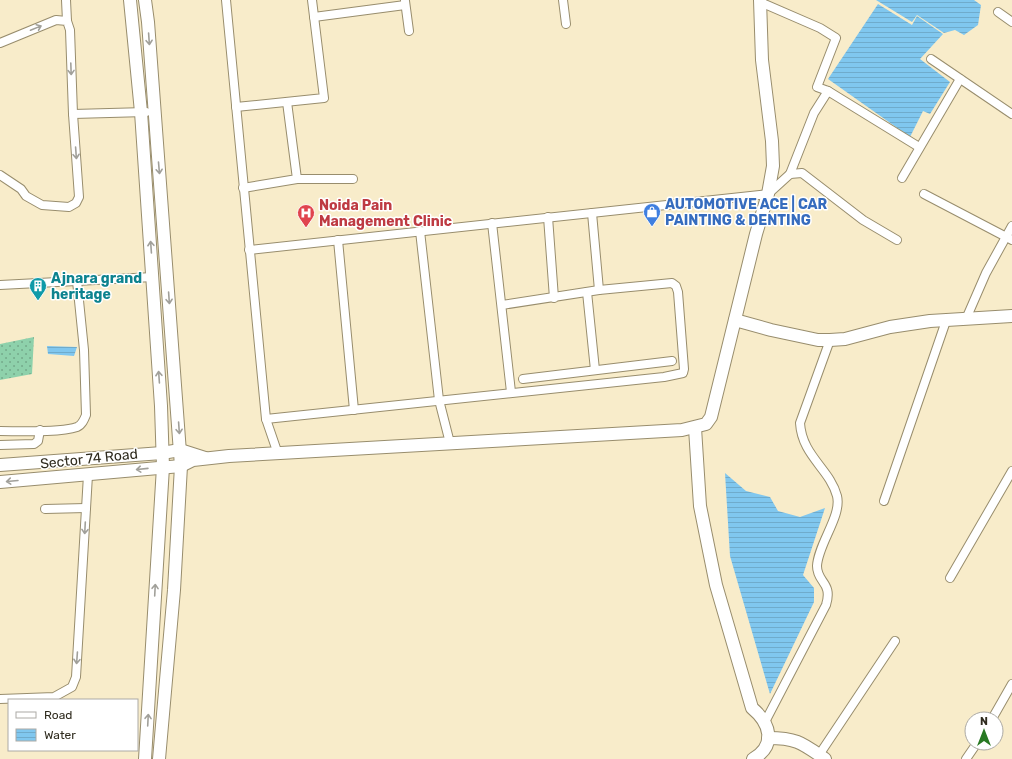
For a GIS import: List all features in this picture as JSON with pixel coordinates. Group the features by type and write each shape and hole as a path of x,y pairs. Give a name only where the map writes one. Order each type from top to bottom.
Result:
{"street":[{"path":"0,175 21,189 26,196 42,205 69,207 76,203 79,197 73,114 70,30 67,21 66,0"},
{"path":"130,0 141,112 153,277 161,406 163,467 145,759"},
{"path":"145,0 148,22 181,466 174,590 160,759"},
{"path":"226,0 266,418 278,454"},
{"path":"236,107 324,98 312,0"},
{"path":"564,0 566,24"},
{"path":"180,450 206,458 676,431 695,428 706,424 711,418 768,194 773,166 773,154 762,60 760,1 820,28 836,38 817,87 828,91 919,147"},
{"path":"314,17 405,2 409,31"},
{"path":"998,12 1012,22"},
{"path":"0,43 56,20 67,21"},
{"path":"931,59 1012,114"},
{"path":"902,178 960,79"},
{"path":"249,250 768,194 790,174 814,113 828,91"},
{"path":"287,102 297,179"},
{"path":"73,114 154,111"},
{"path":"790,174 802,173 863,220 897,240"},
{"path":"243,188 297,179 353,179"},
{"path":"924,194 1009,238"},
{"path":"592,213 599,290"},
{"path":"548,217 554,298"},
{"path":"492,223 511,392"},
{"path":"966,319 986,273 1009,238 1012,226"},
{"path":"420,231 439,400 450,443"},
{"path":"338,240 354,410"},
{"path":"0,285 153,277"},
{"path":"0,431 78,427 83,422 86,415 84,350 77,281"},
{"path":"266,418 599,384 677,375 683,373 684,370 676,286 672,282 599,290 502,305"},
{"path":"587,292 599,384"},
{"path":"735,320 771,330 830,340 845,339 890,327 1012,316"},
{"path":"884,501 946,321"},
{"path":"765,722 826,605 829,595 827,586 819,576 817,566 838,506 837,496 805,446 801,436 800,424 830,340"},
{"path":"524,379 672,361"},
{"path":"695,428 700,506 716,585 752,708 763,717 768,729 768,738 761,753 753,759"},
{"path":"0,444 34,444 38,441 40,430"},
{"name":"Sector 74 Road","path":"0,465 162,453 180,450"},
{"name":"Sector 74 Road","path":"0,482 181,466 193,460 206,458"},
{"path":"950,578 1012,471"},
{"path":"0,699 54,697 72,687 76,677 88,475"},
{"path":"45,509 86,508"},
{"path":"768,738 787,738 796,740 822,757 895,641"},
{"path":"997,711 1012,684"}],"green space":[{"path":"34,337 32,374 0,380 0,344"}],"water":[{"path":"876,0 974,0 981,5 978,25 964,35 955,30 944,33 917,15 912,22"},
{"path":"878,4 912,25 917,16 943,34 920,59 950,82 930,114 923,111 910,137 828,79"},
{"path":"47,346 77,347 74,356 48,354"},
{"path":"725,473 746,491 770,497 778,511 800,517 825,508 803,575 814,588 814,602 770,694 730,556"}],"place":[{"name":"AUTOMOTIVE ACE | CAR PAINTING & DENTING","path":"652,227"},
{"name":"Noida Pain Management Clinic","path":"306,228"},
{"name":"Ajnara grand heritage","path":"38,301"}]}
